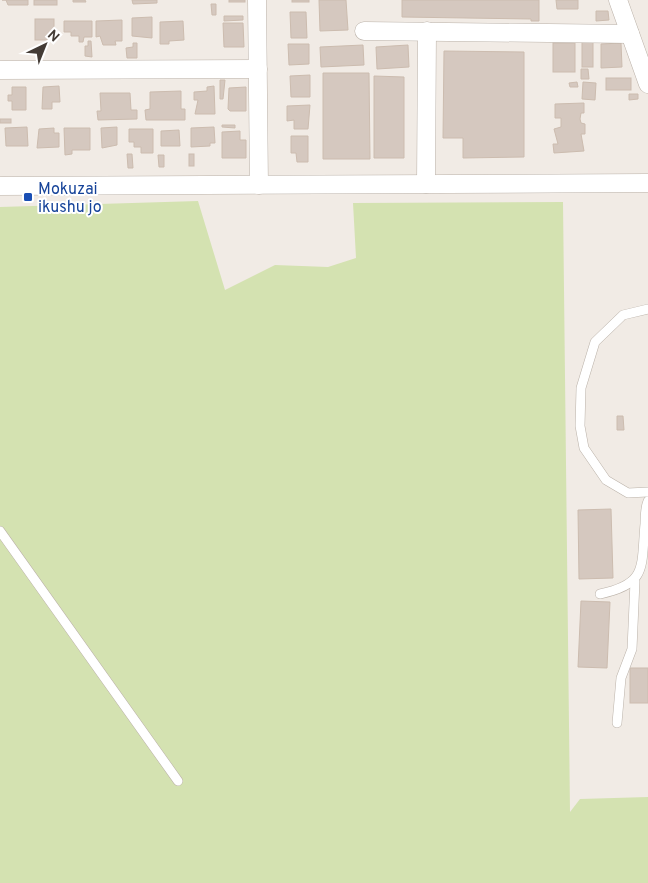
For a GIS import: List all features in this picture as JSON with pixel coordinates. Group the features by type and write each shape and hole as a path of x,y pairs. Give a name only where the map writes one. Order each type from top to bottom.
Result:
{"street":[{"path":"257,0 259,185"},
{"path":"618,0 648,84"},
{"path":"364,31 630,34"},
{"path":"426,184 427,31"},
{"path":"0,70 258,69"},
{"path":"0,186 648,183"}],"lane":[{"path":"648,309 623,316 595,342 581,388 580,426 584,448 606,480 628,493 648,492"},
{"path":"616,723 621,678 632,649 635,581 642,567 648,501"},
{"path":"0,531 178,780"},
{"path":"600,594 622,590 635,581"}],"green space":[{"path":"198,201 225,290 275,265 328,267 356,258 353,203 563,202 570,812 580,799 648,797 648,883 0,883 0,207"}],"building":[{"path":"6,0 28,0 28,5 8,5"},
{"path":"34,0 57,0 57,5 34,5"},
{"path":"73,0 85,0 86,2 73,2"},
{"path":"132,0 157,0 157,3 133,4"},
{"path":"229,0 245,0 245,2 229,2"},
{"path":"292,0 309,0 309,2 292,2"},
{"path":"319,0 346,0 348,30 320,31"},
{"path":"402,0 539,0 539,21 531,21 531,19 402,17"},
{"path":"556,0 578,0 578,9 557,9"},
{"path":"211,4 216,4 216,15 212,15"},
{"path":"596,11 608,11 609,20 596,21"},
{"path":"290,12 306,12 307,38 291,38"},
{"path":"224,16 243,16 243,20 224,21"},
{"path":"152,17 152,38 132,36 132,18"},
{"path":"35,19 54,19 54,40 35,40"},
{"path":"122,20 122,41 115,41 116,45 103,45 100,36 96,37 96,21"},
{"path":"64,21 92,21 92,37 84,37 83,42 79,42 79,36 71,36 71,32 64,32"},
{"path":"183,21 184,40 160,44 160,22"},
{"path":"223,23 243,23 244,47 224,47"},
{"path":"88,41 91,41 92,57 85,56 85,46 88,46"},
{"path":"582,42 593,42 593,67 582,67"},
{"path":"133,43 137,43 137,58 127,58 126,48 133,47"},
{"path":"553,43 575,43 575,72 553,72"},
{"path":"621,43 622,67 601,68 601,44"},
{"path":"288,44 309,44 309,64 289,65"},
{"path":"363,45 364,65 321,67 320,47"},
{"path":"408,45 409,67 377,69 376,47"},
{"path":"444,51 524,52 524,157 463,158 463,138 443,138"},
{"path":"581,69 588,69 589,79 581,79"},
{"path":"323,73 369,73 370,159 323,159"},
{"path":"310,75 310,97 291,97 290,76"},
{"path":"374,76 404,77 404,158 374,158"},
{"path":"606,78 631,78 631,90 606,90"},
{"path":"220,80 225,80 223,99 220,99"},
{"path":"577,82 578,87 570,87 569,83"},
{"path":"583,82 596,83 595,100 582,99"},
{"path":"59,86 60,102 52,102 52,109 42,109 43,87"},
{"path":"214,86 215,114 195,114 198,100 194,100 194,92 207,91 207,87"},
{"path":"12,87 26,87 26,110 12,110 12,101 8,101 8,95 12,95"},
{"path":"246,87 246,111 230,111 228,109 229,88"},
{"path":"181,91 181,109 185,109 185,120 146,120 145,110 150,109 150,92"},
{"path":"100,93 130,93 131,110 137,110 137,119 98,120 97,111 101,111"},
{"path":"629,94 638,94 638,99 629,100"},
{"path":"584,103 584,113 581,113 580,119 581,123 585,124 585,134 581,134 584,151 554,153 553,144 558,144 554,129 561,127 561,118 555,118 555,104"},
{"path":"310,105 308,129 294,129 294,120 287,121 287,106"},
{"path":"0,119 11,119 11,123 0,123"},
{"path":"222,125 235,125 235,128 222,127"},
{"path":"27,127 28,146 6,146 5,128"},
{"path":"117,127 117,145 102,148 101,128"},
{"path":"214,127 215,143 210,143 210,146 191,147 191,128"},
{"path":"54,128 54,133 59,133 59,147 37,148 39,129"},
{"path":"64,128 90,128 90,150 72,150 72,154 65,155"},
{"path":"129,129 153,129 153,153 141,153 141,147 134,147 134,142 129,142"},
{"path":"179,130 180,146 161,146 161,131"},
{"path":"240,131 240,140 246,140 246,158 222,158 222,132"},
{"path":"291,136 308,136 308,162 297,162 296,153 291,153"},
{"path":"127,154 132,154 133,168 128,168"},
{"path":"189,154 194,154 194,166 189,166"},
{"path":"158,155 164,155 164,167 159,167"},
{"path":"617,416 623,416 624,430 617,430"},
{"path":"611,509 613,578 579,579 578,510"},
{"path":"581,601 610,602 607,668 578,667"},
{"path":"630,668 648,668 648,703 630,703"}],"place":[{"name":"Mokuzai ikushu jo","path":"28,197"}]}
